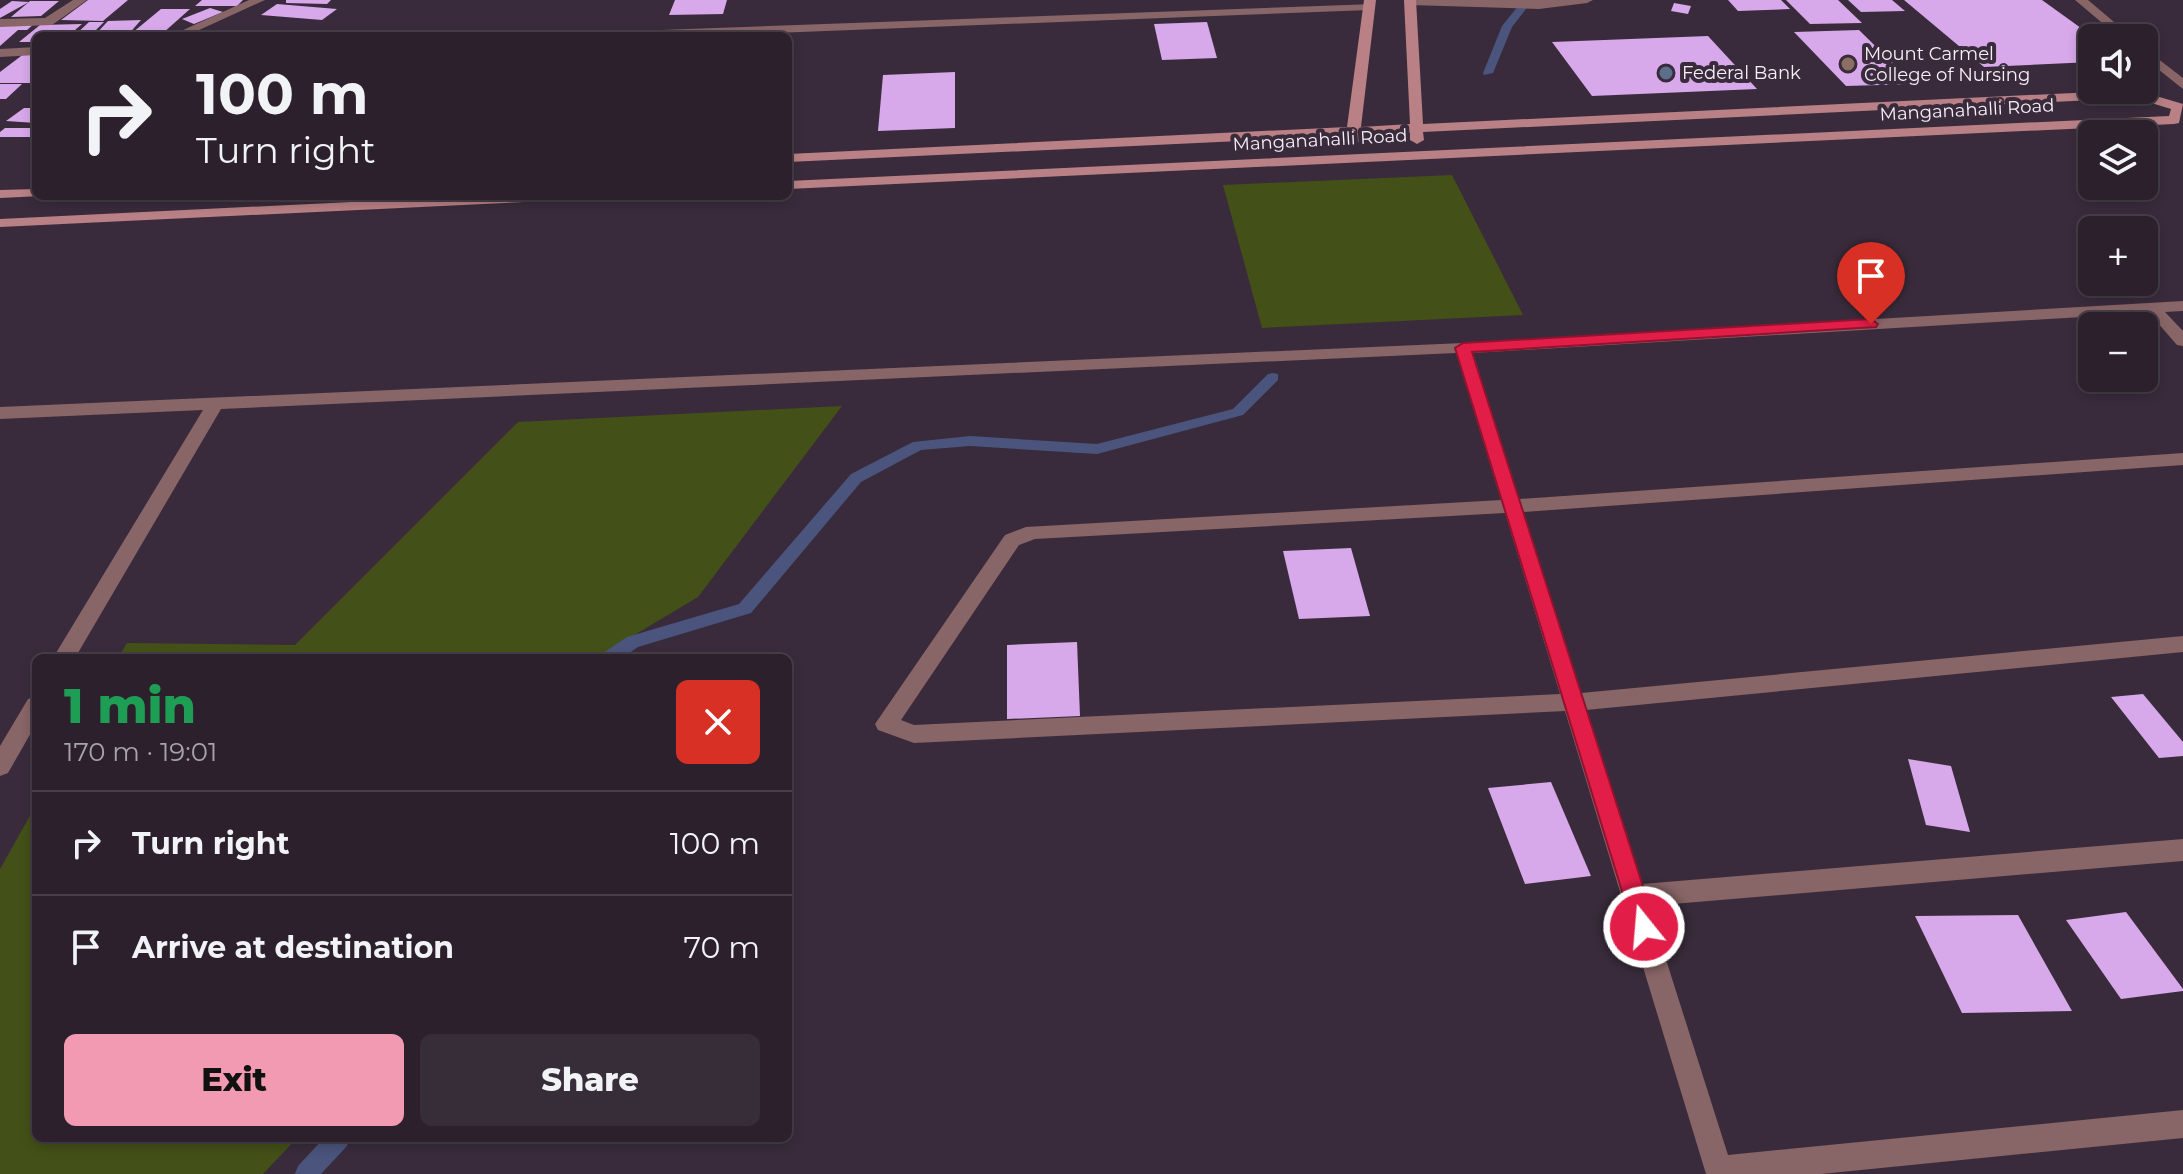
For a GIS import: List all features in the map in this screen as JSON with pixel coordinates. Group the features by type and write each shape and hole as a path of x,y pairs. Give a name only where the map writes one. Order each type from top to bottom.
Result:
{"street":[{"path":"0,23 48,22 81,0"},
{"path":"185,32 259,0"},
{"path":"1418,155 1410,1 1539,5 1587,0"},
{"path":"2081,0 2110,24"},
{"path":"699,32 1370,3 1350,158"},
{"path":"0,53 32,51"},
{"path":"2158,64 2183,85"},
{"name":"Manganahalli Road","path":"792,158 2136,94 2181,108 2174,120 792,185"},
{"path":"0,194 32,193"},
{"path":"0,223 482,200"},
{"path":"0,413 1463,348 2183,306"},
{"path":"2153,308 2183,341"},
{"path":"1463,348 1720,1172 2183,1124"},
{"path":"66,654 216,402"},
{"path":"2183,459 1513,506 1033,532 1012,540 886,724 914,734 1574,702 2183,644"},
{"path":"0,766 32,712"},
{"path":"1635,896 2183,850"}],"green space":[{"path":"1452,175 1523,315 1262,328 1223,185"},
{"path":"842,406 698,597 603,654 120,654 127,643 295,645 518,422"},
{"path":"32,812 32,1142 293,1142 263,1174 0,1174 0,869"}],"building":[{"path":"88,0 128,0 103,21 61,20"},
{"path":"202,0 243,0 237,6 195,6"},
{"path":"286,0 331,0 327,4 286,3"},
{"path":"675,0 727,0 723,14 669,15"},
{"path":"1728,0 1781,0 1790,9 1738,11"},
{"path":"1786,0 1838,0 1862,23 1810,24"},
{"path":"1848,0 1892,0 1905,11 1861,12"},
{"path":"1904,0 2042,0 2078,26 2078,63 1984,67"},
{"path":"12,1 29,2 0,18 0,9"},
{"path":"30,1 59,1 41,16 11,17"},
{"path":"1674,3 1691,6 1688,14 1671,11"},
{"path":"277,4 337,9 322,20 261,15"},
{"path":"210,8 223,12 194,24 182,19"},
{"path":"161,9 190,9 164,32 133,32"},
{"path":"141,20 130,32 98,32 108,21"},
{"path":"89,22 104,22 94,32 78,32"},
{"path":"1207,22 1217,58 1162,60 1154,24"},
{"path":"35,23 27,30 18,30 0,46 0,24"},
{"path":"82,24 73,32 32,32 32,42 19,42 40,25"},
{"path":"1859,30 1914,84 1846,86 1794,32"},
{"path":"1708,36 1757,89 1592,96 1552,42"},
{"path":"25,53 32,53 32,83 0,83 0,72"},
{"path":"955,72 955,128 878,131 883,75"},
{"path":"0,84 22,84 6,99 0,99"},
{"path":"24,108 32,108 32,123 6,121"},
{"path":"5,128 32,128 30,137 0,137 0,132"},
{"path":"1351,548 1370,616 1299,619 1283,551"},
{"path":"1077,642 1080,716 1007,719 1007,645"},
{"path":"2143,694 2183,742 2183,756 2159,758 2111,697"},
{"path":"1908,759 1951,766 1970,832 1926,825"},
{"path":"1551,782 1591,876 1525,884 1488,788"},
{"path":"2126,912 2183,991 2121,999 2066,920"},
{"path":"2018,915 2072,1011 1962,1013 1915,916"}],"waterway":[{"path":"1488,73 1507,26 1528,0"},
{"path":"615,654 633,642 745,609 856,478 918,445 970,441 1097,449 1238,412 1273,377"},
{"path":"306,1174 335,1142"}],"place":[{"name":"Mount Carmel College of Nursing","path":"1848,64"},
{"name":"Federal Bank","path":"1666,73"}],"route":[{"path":"1644,927 1463,348 1871,324"}]}
